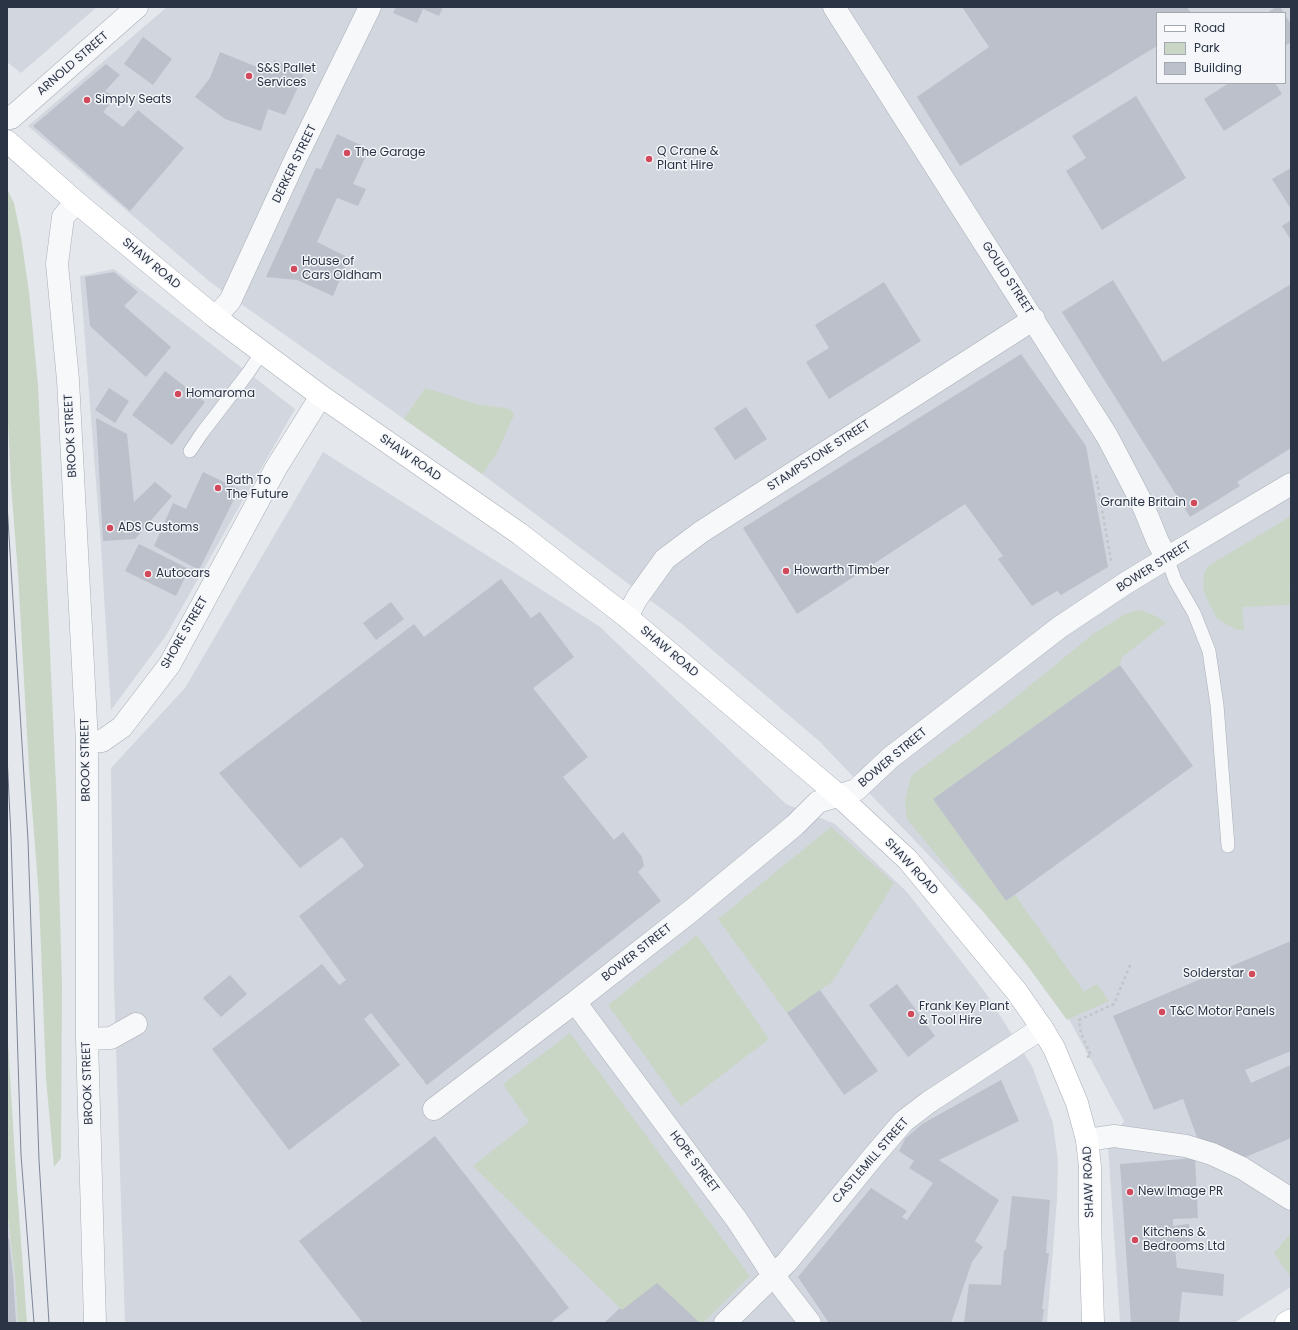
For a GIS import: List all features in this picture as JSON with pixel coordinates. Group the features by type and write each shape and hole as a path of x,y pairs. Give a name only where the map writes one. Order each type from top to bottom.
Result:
{"main road":[{"name":"SHAW ROAD","path":"7,141 76,202 215,317 320,396 520,534 627,617 838,795 908,860 1017,992 1054,1048 1077,1103 1087,1140 1090,1167 1093,1323"},
{"path":"1286,1323 1291,1320"}],"street":[{"name":"ARNOLD STREET","path":"7,118 11,118 137,7"},
{"name":"DERKER STREET","path":"215,317 230,301 297,156 370,7"},
{"name":"GOULD STREET","path":"834,7 1034,319 1107,436 1142,503 1158,542 1167,558"},
{"name":"BROOK STREET","path":"76,202 63,217 57,264 68,380 87,742 87,1038 95,1323"},
{"name":"STAMPSTONE STREET","path":"627,617 637,598 665,559 701,532 1034,319"},
{"name":"SHORE STREET","path":"87,742 102,741 122,727 170,664 276,468 320,396"},
{"name":"BOWER STREET","path":"434,1109 575,1002 704,901 795,825 818,802 856,790 890,758 1060,627 1126,583 1291,484"},
{"name":"HOPE STREET","path":"575,1002 737,1220 773,1275 810,1323"},
{"path":"87,1038 111,1038 136,1024"},
{"name":"CASTLEMILL STREET","path":"725,1323 787,1262 904,1121 929,1102 1042,1028"},
{"path":"1087,1140 1114,1136 1186,1146 1212,1154 1242,1168 1291,1199"}],"lane":[{"path":"190,451 262,352"},
{"path":"1167,558 1175,580 1194,613 1209,651 1217,705 1228,846"}],"path":[{"path":"1096,475 1113,569"},
{"path":"1086,1058 1091,1056 1081,1033 1079,1020 1114,1004 1131,963"}],"shaded area":[{"path":"7,7 97,7 21,73 7,62"},
{"path":"167,7 1291,7 1291,1287 1234,1323 1120,1323 1108,1146 1124,1121 1046,977 819,741 682,624 482,474 210,282 28,126"},
{"path":"114,269 295,409 165,637 111,710 101,546 80,276"},
{"path":"323,452 599,626 786,804 835,824 907,892 985,992 1032,1066 1053,1123 1058,1162 1057,1200 1047,1323 125,1323 114,986 111,768 185,688"},
{"path":"7,1209 15,1276 18,1323 7,1323"}],"green space":[{"path":"7,189 14,203 21,237 29,292 38,385 57,807 62,985 61,1158 54,1167 46,1078 39,897 29,769 7,402"},
{"path":"425,388 476,404 510,409 514,415 496,455 482,474 404,419"},
{"path":"1291,516 1291,585 1289,585 1291,604 1242,607 1244,631 1233,628 1217,619 1203,588 1204,575 1208,566"},
{"path":"1141,610 1158,617 1166,623 1122,657 1120,665 933,799 1006,901 1015,895 1084,992 1097,984 1109,1001 1067,1020 1027,965 907,819 905,802 911,776 1005,706 1093,634 1127,613"},
{"path":"831,827 894,883 832,982 787,1013 718,919"},
{"path":"697,935 769,1039 681,1106 608,1005"},
{"path":"7,1026 27,1323 18,1323 15,1276 7,1209"},
{"path":"570,1033 750,1276 703,1323 622,1310 473,1166 529,1122 503,1084"},
{"path":"1291,1233 1291,1277 1274,1253"}],"building":[{"path":"396,7 443,7 439,16 423,9 417,23 393,13"},
{"path":"962,7 1187,7 1190,12 1156,12 1156,47 960,166 917,97 989,47"},
{"path":"1276,7 1280,7 1283,12 1268,12"},
{"path":"1286,16 1291,24 1291,42 1286,45"},
{"path":"143,37 172,59 153,85 124,64"},
{"path":"220,52 267,71 275,60 304,74 285,115 268,109 261,131 225,119 195,97 210,78"},
{"path":"106,64 120,75 105,91 116,97 103,112 123,127 138,110 184,148 130,211 33,126"},
{"path":"1227,84 1276,84 1282,94 1224,131 1204,99"},
{"path":"1136,96 1186,178 1102,230 1066,171 1086,158 1072,136"},
{"path":"337,134 369,149 353,184 366,189 358,206 337,198 317,242 349,258 333,296 297,280 266,277 316,168 321,169"},
{"path":"1291,168 1291,209 1272,179"},
{"path":"1291,220 1291,240 1282,226"},
{"path":"114,272 138,292 124,306 171,347 146,377 90,326 85,277"},
{"path":"1113,280 1163,362 1291,284 1291,448 1237,482 1240,486 1190,517 1062,312"},
{"path":"884,282 921,341 829,399 806,362 829,348 815,325"},
{"path":"1021,354 1086,446 1108,567 1061,595 1057,591 1032,606 998,559 1003,556 965,504 797,614 743,528"},
{"path":"165,371 205,402 172,445 132,415"},
{"path":"109,388 129,401 115,423 95,410"},
{"path":"746,407 767,439 735,460 714,428"},
{"path":"96,418 127,434 134,502 155,482 172,496 135,539 103,541"},
{"path":"203,472 239,489 199,570 154,546 173,503 186,509"},
{"path":"139,544 189,569 176,596 125,571"},
{"path":"501,579 531,618 540,612 574,657 533,688 588,757 563,777 614,840 623,832 642,857 644,866 638,872 661,901 427,1085 371,1013 364,1019 400,1065 289,1150 212,1049 322,964 339,985 346,980 299,916 364,866 342,837 300,868 219,773 414,624 424,637"},
{"path":"391,602 404,619 376,640 363,623"},
{"path":"1120,665 1193,766 1006,901 933,799"},
{"path":"1291,941 1291,1051 1245,1070 1251,1083 1291,1065 1291,1138 1236,1161 1197,1137 1183,1099 1154,1110 1113,1016"},
{"path":"230,975 247,994 221,1017 203,998"},
{"path":"897,984 935,1036 908,1057 869,1005"},
{"path":"820,990 878,1071 844,1095 787,1013"},
{"path":"1001,1080 1019,1121 939,1160 999,1200 975,1241 983,1247 972,1262 951,1323 829,1323 798,1277 871,1188 907,1211 902,1217 907,1220 933,1183 909,1168 914,1161 899,1151 905,1139 922,1124"},
{"path":"435,1136 569,1308 550,1323 363,1323 299,1241"},
{"path":"1195,1158 1198,1218 1173,1219 1173,1226 1189,1224 1190,1247 1175,1248 1177,1268 1224,1274 1223,1296 1182,1292 1179,1323 1131,1323 1120,1164"},
{"path":"1012,1196 1050,1200 1046,1253 1049,1253 1042,1309 1044,1309 1042,1323 964,1323 969,1284 1001,1285 1004,1250 1006,1250"},
{"path":"7,1237 9,1239 13,1276 16,1323 7,1323"},
{"path":"657,1283 700,1323 604,1323 620,1308 622,1310"}],"tram line":[{"path":"7,504 28,840 39,1160 49,1323"},
{"path":"7,755 21,1155 34,1323"}],"place":[{"name":"S&S Pallet Services","path":"249,76"},
{"name":"Simply Seats","path":"87,100"},
{"name":"The Garage","path":"347,153"},
{"name":"Q Crane & Plant Hire","path":"649,159"},
{"name":"House of Cars Oldham","path":"294,269"},
{"name":"Homaroma","path":"178,394"},
{"name":"Bath To The Future","path":"218,488"},
{"name":"Granite Britain","path":"1194,503"},
{"name":"ADS Customs","path":"110,528"},
{"name":"Howarth Timber","path":"786,571"},
{"name":"Autocars","path":"148,574"},
{"name":"Solderstar","path":"1252,974"},
{"name":"T&C Motor Panels","path":"1162,1012"},
{"name":"Frank Key Plant & Tool Hire","path":"911,1014"},
{"name":"New Image PR","path":"1130,1192"},
{"name":"Kitchens & Bedrooms Ltd","path":"1135,1240"}]}
